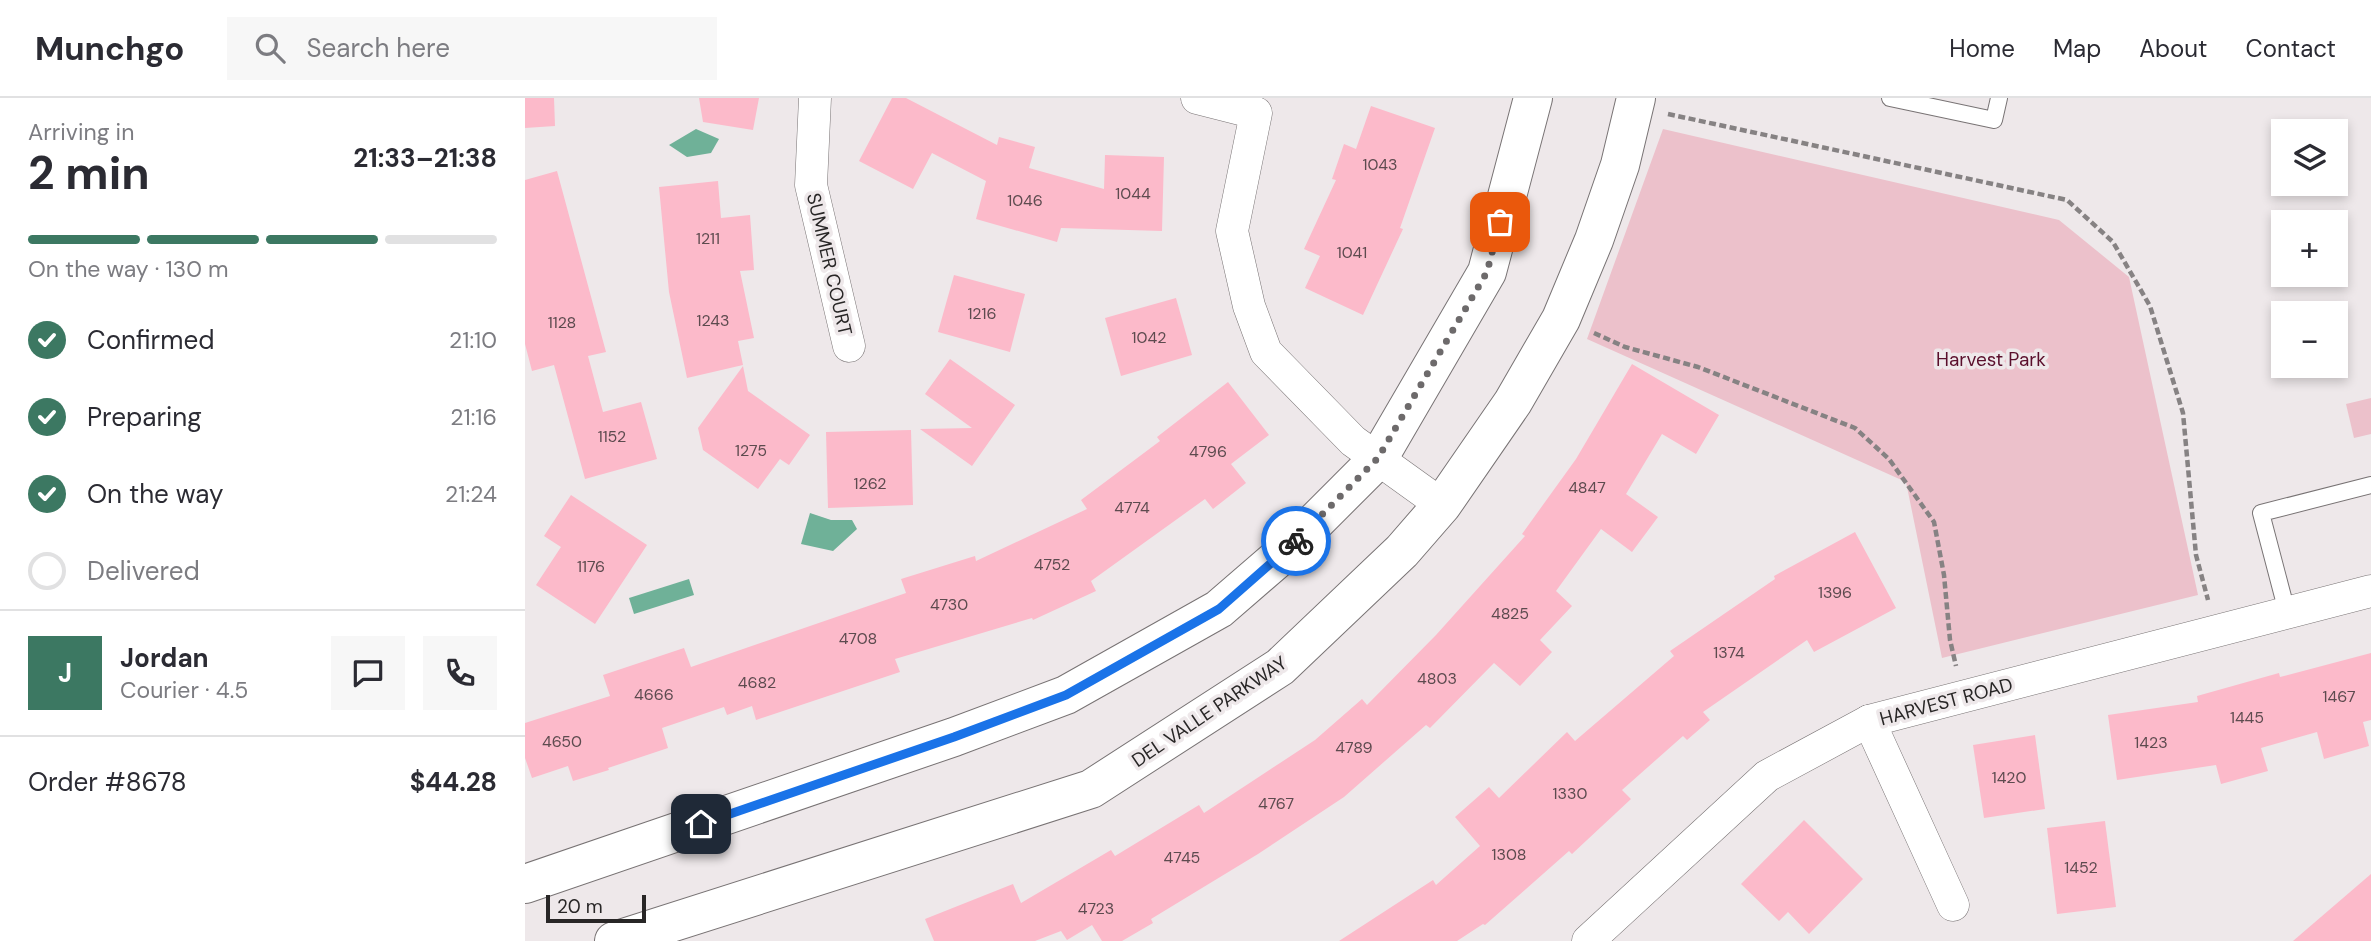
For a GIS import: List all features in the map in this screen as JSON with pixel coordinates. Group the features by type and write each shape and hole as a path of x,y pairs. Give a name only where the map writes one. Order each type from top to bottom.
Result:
{"main road":[{"path":"525,884 954,737 1066,695 1219,609 1285,552 1378,458 1487,272 1533,98"},
{"name":"DEL VALLE PARKWAY","path":"614,941 1091,789 1280,667 1402,551 1442,505 1513,402 1561,319 1594,240 1620,165 1634,104"}],"street":[{"name":"SUMMER COURT","path":"815,98 811,186 849,346"},
{"path":"1197,98 1256,113 1232,231 1249,306 1266,352 1353,441 1442,505"},
{"name":"HARVEST ROAD","path":"1588,941 1766,776 1869,721 2371,590"},
{"path":"1869,721 1953,905"}],"lane":[{"path":"1891,98 1994,120 1999,98"},
{"path":"2287,612 2261,513 2371,485"}],"path":[{"path":"1634,104 2067,200 2113,242 2150,306 2183,413 2196,555 2216,631"},
{"path":"1561,319 1625,347 1698,367 1855,428 1889,459 1934,522 1944,575 1950,640 1962,697"}],"green space":[{"name":"Harvest Park","path":"1663,129 2059,220 2129,277 2198,595 1942,658 1906,482 1587,339"},
{"path":"2371,398 2371,434 2354,438 2346,404"}],"shaded area":[{"path":"696,129 719,139 711,153 687,157 669,145"},
{"path":"810,513 831,520 852,520 857,529 833,551 801,544"},
{"path":"689,579 694,595 634,614 629,598"}],"building":[{"path":"525,98 554,98 555,126 525,128"},
{"path":"699,98 759,98 753,130 703,122"},
{"path":"892,98 906,98 997,145 999,137 1035,147 1029,168 1104,189 1105,155 1164,157 1162,231 1061,228 1057,242 976,219 986,181 932,153 913,189 859,161"},
{"path":"1371,106 1435,128 1400,228 1403,229 1363,315 1305,288 1320,256 1304,249 1336,180 1332,179 1344,144 1356,149"},
{"path":"557,171 606,352 588,356 603,412 641,402 657,459 585,479 554,365 532,371 525,344 525,180"},
{"path":"718,181 721,218 750,215 754,270 740,271 754,338 738,341 743,365 687,378 669,292 659,187"},
{"path":"954,275 1025,294 1010,352 938,332"},
{"path":"1176,298 1192,355 1121,376 1105,318"},
{"path":"950,359 1015,405 972,466 920,429 972,428 925,394"},
{"path":"1632,364 1719,415 1696,454 1662,434 1626,494 1658,517 1632,552 1601,529 1556,591 1572,606 1540,640 1552,652 1520,686 1494,663 1430,728 1426,725 1344,797 1258,854 1151,919 1153,923 1122,941 1102,941 1092,925 1067,940 1061,931 1035,941 934,941 925,919 1013,884 1021,903 1111,850 1115,856 1199,805 1204,813 1315,740 1362,699 1367,705 1436,635 1525,536 1522,534 1576,459"},
{"path":"743,366 748,391 810,435 789,465 780,459 758,489 703,450 698,428"},
{"path":"1228,382 1269,435 1231,464 1246,483 1213,509 1205,499 1091,581 1096,591 1033,620 1032,618 895,659 900,672 756,720 752,706 727,715 724,707 662,728 668,748 608,768 609,770 573,781 568,766 532,778 525,758 525,723 610,696 603,675 684,648 691,667 906,593 901,579 975,556 976,561 1087,509 1081,500 1160,441 1157,437"},
{"path":"911,430 913,505 828,508 826,432"},
{"path":"571,495 647,545 595,624 536,585 561,547 544,536"},
{"path":"1855,532 1896,608 1814,652 1807,640 1703,712 1710,720 1687,740 1683,736 1622,790 1631,799 1572,854 1569,851 1485,925 1457,941 1339,941 1433,880 1436,885 1480,846 1455,817 1489,787 1499,798 1567,732 1575,741 1674,656 1670,651 1775,579 1774,576"},
{"path":"2371,653 2371,720 2363,722 2369,746 2324,759 2317,732 2261,748 2268,771 2221,784 2216,765 2117,780 2108,715 2198,702 2197,696 2279,673 2280,677"},
{"path":"2035,735 2045,809 1984,818 1973,745"},
{"path":"1804,820 1863,879 1809,934 1788,912 1779,921 1741,884"},
{"path":"2105,821 2116,907 2057,914 2047,828"},
{"path":"2371,874 2371,941 2293,941"}],"way so far":[{"path":"1296,541 1378,458 1487,272 1500,222"}],"route":[{"path":"701,824 954,737 1066,695 1219,609 1296,541"}]}
